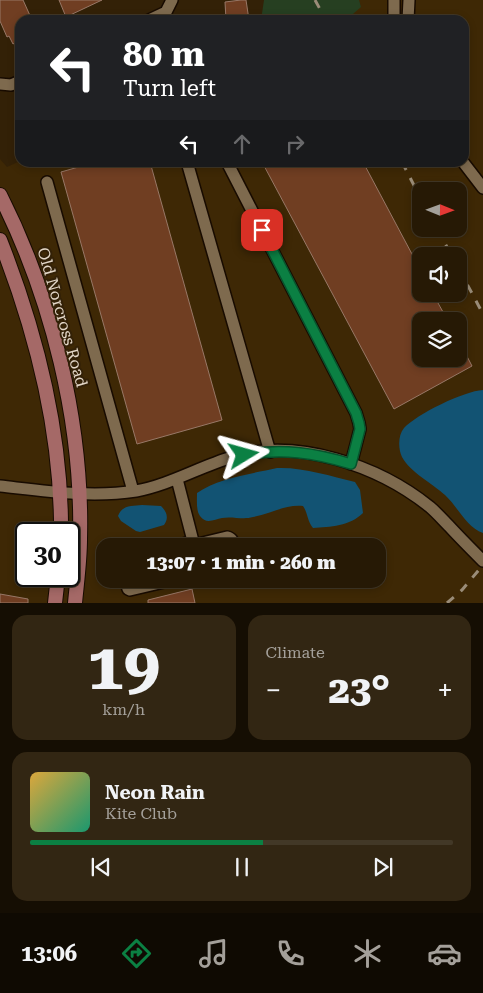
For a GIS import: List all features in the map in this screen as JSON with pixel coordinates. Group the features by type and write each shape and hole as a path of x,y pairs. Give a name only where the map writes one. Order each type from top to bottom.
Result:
{"main road":[{"name":"Old Norcross Road","path":"0,194 24,246 38,283 69,401 80,494 79,569 75,603"},
{"name":"Old Norcross Road","path":"0,240 17,282 48,396 53,421 60,492 61,522"},
{"path":"55,603 57,587"}],"street":[{"path":"160,15 166,12 172,0"},
{"path":"394,0 394,15"},
{"path":"408,0 408,15"},
{"path":"0,84 10,85 15,82"},
{"path":"188,167 270,452"},
{"path":"230,167 356,413 360,429 351,464"},
{"path":"467,167 483,188"},
{"path":"47,182 133,491"},
{"path":"0,486 106,495 155,486 233,457 270,452 295,452 356,465 411,493 432,508 483,561"},
{"path":"177,479 185,538"},
{"path":"128,588 133,590 141,588"}],"shaded area":[{"path":"311,0 483,0 483,603 0,603 0,159 7,167 15,163 15,167 469,167 469,15 310,15"}],"green space":[{"path":"264,0 359,0 361,7 352,15 262,15"}],"water":[{"path":"483,390 483,533 467,522 445,495 410,468 402,457 399,442 404,428 419,416 464,394"},
{"path":"277,468 307,470 355,482 360,490 363,513 346,523 313,528 303,506 284,508 249,518 226,518 208,521 200,516 197,508 197,493 205,488 225,480"},
{"path":"142,505 161,506 167,515 164,525 140,532 121,521 118,516 122,510 128,507"}],"building":[{"path":"0,0 23,0 30,15 15,15 15,43 13,44 9,36 7,37 0,21"},
{"path":"59,0 102,0 70,15 65,15"},
{"path":"246,0 248,15 226,15 225,2"},
{"path":"78,167 151,167 222,420 137,444 61,172"},
{"path":"265,167 366,167 412,254 412,302 437,302 443,312 412,312 412,367 467,367 467,356 472,366 394,409"},
{"path":"192,589 195,603 148,603 148,600"},
{"path":"0,594 28,599 28,603 0,603"}],"railway":[{"path":"315,0 323,15"},
{"path":"405,167 412,182"},
{"path":"442,238 447,247"},
{"path":"467,284 483,314"},
{"path":"447,603 462,590 483,565"}],"route":[{"path":"244,455 277,451 295,452 351,464 360,429 356,413 262,230"}]}
